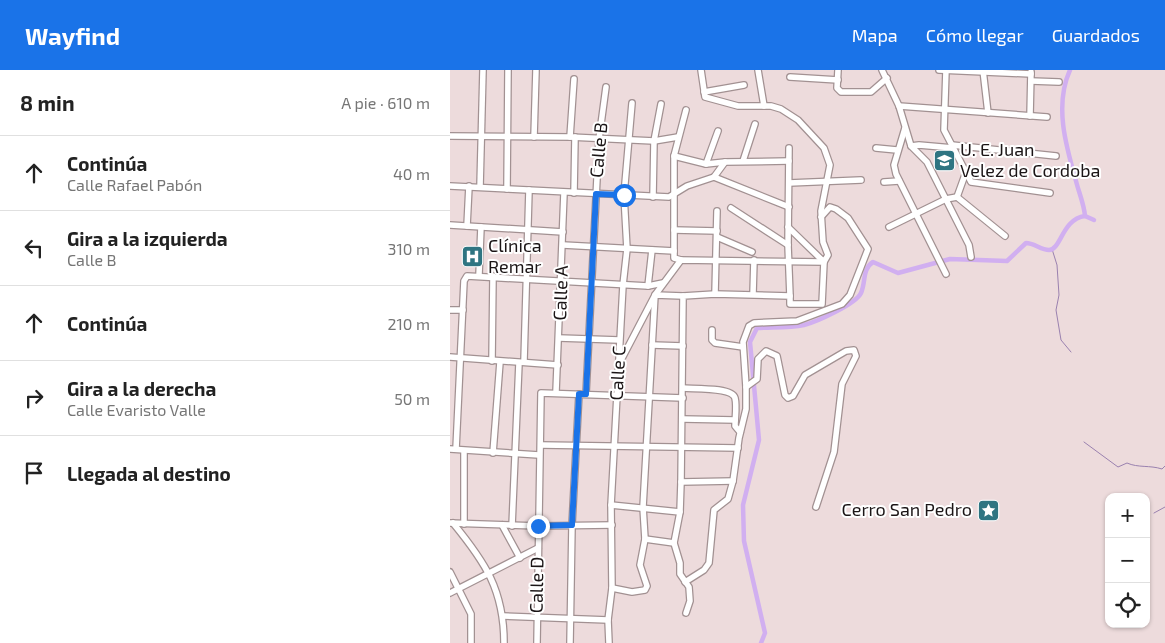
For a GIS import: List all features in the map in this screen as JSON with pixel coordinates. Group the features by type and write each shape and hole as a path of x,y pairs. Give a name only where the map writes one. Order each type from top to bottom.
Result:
{"street":[{"path":"480,187 483,70"},
{"path":"507,189 508,70"},
{"path":"534,137 536,70"},
{"path":"701,70 705,97 738,106 764,106 781,109 789,113 818,141 830,160 821,217 823,242 828,256 824,262 822,304 790,304 788,260 789,148"},
{"path":"758,70 764,106"},
{"path":"838,70 837,88 841,92 867,93 886,78"},
{"path":"882,70 899,106 911,146 927,162 969,245 971,256"},
{"path":"939,70 1031,72 1030,116"},
{"path":"946,70 944,130 971,182 1050,194"},
{"path":"983,71 988,113"},
{"path":"790,77 838,80"},
{"path":"574,79 574,193"},
{"path":"1031,81 1059,82"},
{"path":"704,92 744,85"},
{"name":"Calle B","path":"570,643 572,525 582,394 590,339 591,283 595,247 599,139 606,87"},
{"name":"Calle C","path":"609,643 608,620 612,588 611,505 622,284 627,249 624,195 627,140 632,103"},
{"path":"653,198 654,141 661,104"},
{"path":"899,106 1047,117"},
{"path":"686,110 674,156 676,193 674,258 681,260 824,262"},
{"path":"744,161 755,124"},
{"path":"905,128 894,165 899,181 915,215 946,274"},
{"path":"706,164 718,131"},
{"path":"450,136 573,137 654,141 678,137"},
{"path":"911,146 953,146 1056,156"},
{"path":"876,148 897,150"},
{"path":"674,156 706,164 744,161 789,161"},
{"path":"450,186 653,198 669,197 714,177 725,162"},
{"path":"957,196 966,172"},
{"path":"714,177 789,207"},
{"path":"789,182 861,180"},
{"path":"884,182 899,181"},
{"path":"468,226 469,186"},
{"path":"512,526 514,454 522,362 529,190"},
{"name":"Calle A","path":"556,392 564,193"},
{"path":"889,227 946,198 957,196"},
{"path":"957,196 1005,236"},
{"path":"686,582 704,570 709,562 714,510 728,499 733,481 740,432 746,408 743,347 746,330 754,323 797,321 842,304 850,295 868,249 846,215 830,207 821,217"},
{"path":"731,208 788,245"},
{"path":"715,294 717,211"},
{"path":"450,225 563,232"},
{"path":"479,275 481,227"},
{"path":"788,227 824,262"},
{"path":"674,230 717,234 752,252"},
{"path":"563,245 674,250"},
{"path":"648,286 652,250"},
{"path":"618,366 655,295 681,260"},
{"path":"753,294 754,260"},
{"path":"538,455 453,449 461,358 464,281 467,276 479,275 648,286 663,283"},
{"path":"492,361 493,276"},
{"path":"655,295 753,294 790,296"},
{"path":"612,588 632,592 645,590 647,580 640,565 645,539 643,507 648,447 655,295"},
{"path":"683,296 683,419 680,512 674,544 680,563 680,574 689,587 690,601 686,613"},
{"path":"450,310 463,310"},
{"path":"712,330 712,340 715,343 743,347"},
{"path":"559,338 619,340"},
{"path":"652,346 683,346"},
{"path":"746,387 757,379 759,356 766,351 774,353 785,395 788,398 793,396 805,375 846,351 854,350 854,361 842,384 834,452 816,507"},
{"path":"450,357 558,365"},
{"path":"493,453 500,362"},
{"path":"683,388 724,390 732,393 735,398 735,426 740,432"},
{"path":"556,392 683,398"},
{"name":"Calle D","path":"537,643 538,455 541,445 541,393 556,392"},
{"path":"683,419 735,420"},
{"path":"541,445 738,448"},
{"path":"464,451 464,524"},
{"path":"681,482 733,481"},
{"path":"611,505 680,512"},
{"path":"451,523 512,526 612,525"},
{"path":"451,523 476,550 490,574 497,591 503,616 504,643"},
{"path":"502,525 520,558"},
{"path":"645,539 674,544"},
{"path":"450,593 538,548"},
{"path":"450,572 471,614 471,643"},
{"path":"503,616 608,620"}],"waterway":[{"path":"761,643 765,633 744,541 743,505 759,440 750,342 757,328 804,325 844,307 861,293 867,268 873,262 898,273 950,259 1007,261 1026,243 1046,250 1053,249 1071,223 1077,218 1085,216 1063,126 1063,97 1065,83 1070,70"},
{"path":"1085,216 1094,220"},
{"path":"1052,249 1057,265 1059,295 1056,310 1061,340 1071,352"},
{"path":"1084,442 1118,467 1127,463 1162,469 1165,466"},
{"path":"1154,513 1165,507"}],"place":[{"name":"U. E. Juan Velez de Cordoba","path":"944,160"},
{"name":"Clínica Remar","path":"472,256"},
{"name":"Cerro San Pedro","path":"988,510"}],"route":[{"path":"538,526 572,525 578,446 579,394 586,394 590,339 596,194 624,195"}]}
